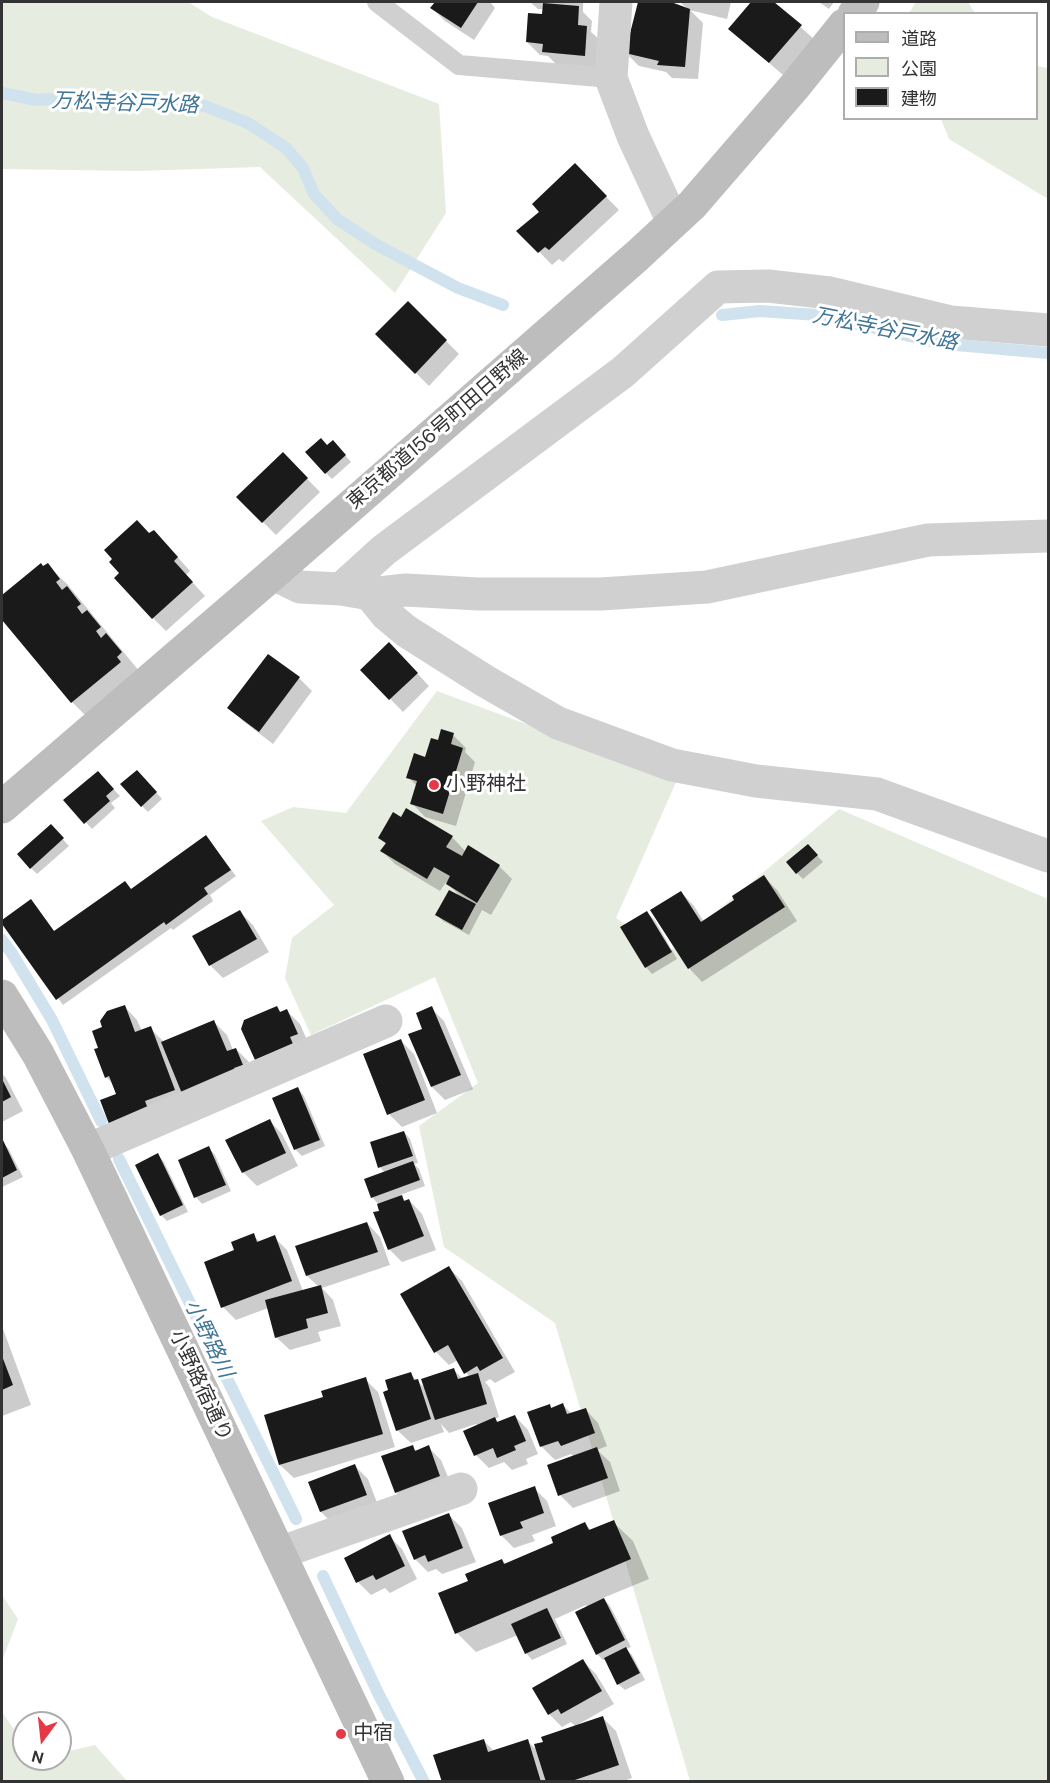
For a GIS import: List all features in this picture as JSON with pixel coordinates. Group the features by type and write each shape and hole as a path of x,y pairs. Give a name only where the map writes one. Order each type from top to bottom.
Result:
{"main road":[{"name":"東京都道156号町田日野線","path":"2,807 273,574 637,256 692,205 843,26"},
{"name":"小野路宿通り","path":"2,996 38,1054 88,1150 388,1782"}],"street":[{"path":"616,2 611,78 633,136 673,222"},
{"path":"356,591 384,550 623,372 718,287 768,286 830,293 951,322 1048,330"},
{"path":"273,574 300,587 356,591 601,594 707,587 928,540 1048,536"},
{"path":"356,591 406,631 485,681 558,723 672,765 756,781 878,794 1048,856"},
{"path":"88,1150 386,1021"},
{"path":"279,1553 461,1489"}],"lane":[{"path":"377,2 459,65 611,78"}],"green space":[{"path":"2,2 188,2 212,17 439,104 446,213 395,293 260,167 138,171 2,169"},
{"path":"916,2 968,2 974,12 910,12"},
{"path":"1038,66 1048,68 1048,199 949,139 941,120 1038,120"},
{"path":"437,691 677,780 616,918 667,953 839,809 1048,899 1048,1781 690,1781 555,1323 444,1247 419,1126 478,1083 435,977 311,1035 285,978 292,938 334,905 261,821 293,807 346,813"},
{"path":"2,1595 18,1619 2,1661"},
{"path":"2,1712 12,1727 12,1771 72,1771 72,1750 95,1745 127,1781 2,1781"}],"building":[{"path":"435,2 478,2 461,28 430,8"},
{"path":"638,2 671,2 690,9 685,67 657,65 659,61 625,53"},
{"path":"751,2 774,2 802,25 769,63 728,29"},
{"path":"543,3 579,6 578,25 587,26 585,56 542,52 543,44 526,42 528,13 542,14"},
{"path":"575,163 607,196 549,250 545,247 538,253 516,231 539,212 532,204"},
{"path":"408,301 447,340 415,374 375,334"},
{"path":"321,438 327,445 333,440 346,455 325,474 305,452"},
{"path":"283,452 308,478 262,523 236,497"},
{"path":"137,520 149,533 154,530 178,557 174,561 193,582 152,619 114,578 119,573 109,562 112,559 104,550"},
{"path":"41,563 43,566 48,563 60,579 56,582 62,590 67,586 81,604 77,607 82,614 87,610 101,627 96,631 101,638 106,633 122,652 117,657 121,662 71,703 2,620 2,595"},
{"path":"389,642 418,673 389,700 360,670"},
{"path":"268,654 300,677 259,732 227,708"},
{"path":"441,729 454,733 451,744 463,748 443,814 410,804 417,781 406,778 414,753 425,757 431,738 438,740"},
{"path":"137,770 157,792 141,807 120,784"},
{"path":"98,771 114,789 106,796 110,801 84,824 63,800"},
{"path":"406,808 453,836 446,847 462,856 468,845 500,865 477,903 446,884 450,876 434,867 427,879 380,851 386,843 378,838 393,812 401,817"},
{"path":"51,824 64,838 30,869 17,854"},
{"path":"206,835 231,870 204,888 208,894 166,925 164,922 56,1000 2,924 2,920 31,899 54,931 125,881 131,889"},
{"path":"808,844 818,855 796,874 786,862"},
{"path":"764,875 785,907 688,969 650,910 681,891 701,922 734,900 732,896"},
{"path":"449,890 476,904 462,930 435,915"},
{"path":"240,910 257,939 209,966 192,936"},
{"path":"647,911 672,952 645,968 620,927"},
{"path":"125,1005 135,1032 151,1026 175,1090 145,1101 148,1109 109,1124 100,1100 116,1094 109,1076 105,1078 94,1049 98,1048 92,1031 102,1027 100,1021 107,1011"},
{"path":"277,1006 280,1012 287,1009 298,1034 290,1037 293,1044 255,1060 241,1029 244,1020"},
{"path":"432,1006 461,1075 431,1087 408,1034 422,1029 416,1013"},
{"path":"214,1020 227,1051 236,1048 243,1065 234,1068 237,1074 183,1096 161,1042"},
{"path":"401,1039 425,1100 387,1115 363,1054"},
{"path":"2,1079 11,1097 2,1102"},
{"path":"298,1087 320,1140 294,1150 272,1098"},
{"path":"270,1119 286,1153 242,1173 225,1140"},
{"path":"404,1131 413,1156 378,1168 370,1142"},
{"path":"2,1138 17,1170 2,1178"},
{"path":"209,1146 226,1185 194,1198 178,1160"},
{"path":"158,1153 183,1205 160,1216 135,1165"},
{"path":"413,1161 420,1180 371,1198 364,1179"},
{"path":"402,1195 404,1201 409,1199 424,1236 388,1250 373,1212 379,1211 377,1204"},
{"path":"367,1222 378,1252 306,1276 295,1246"},
{"path":"254,1233 257,1242 275,1235 292,1281 221,1308 204,1262 234,1250 231,1242"},
{"path":"449,1266 503,1358 480,1371 477,1366 464,1374 448,1345 434,1353 400,1294"},
{"path":"321,1285 328,1313 306,1319 308,1328 275,1338 265,1300"},
{"path":"2,1356 13,1385 2,1390"},
{"path":"454,1368 458,1379 478,1373 487,1404 435,1420 421,1379"},
{"path":"411,1372 414,1380 418,1379 431,1419 396,1431 383,1392 388,1390 385,1380"},
{"path":"366,1377 383,1434 279,1465 264,1415 323,1397 321,1391"},
{"path":"563,1403 567,1414 586,1408 595,1433 561,1446 558,1441 540,1447 527,1412 550,1404 551,1408"},
{"path":"515,1415 526,1441 514,1446 516,1450 497,1458 493,1448 474,1456 463,1431 495,1417 497,1422"},
{"path":"413,1445 415,1451 429,1445 440,1476 395,1493 381,1456"},
{"path":"597,1447 608,1478 558,1496 547,1465"},
{"path":"355,1464 367,1495 320,1512 308,1482"},
{"path":"535,1486 544,1513 520,1522 523,1528 500,1536 488,1503"},
{"path":"449,1513 463,1548 428,1562 425,1555 414,1560 402,1531"},
{"path":"614,1520 631,1559 455,1634 438,1593 468,1581 465,1574 502,1559 504,1564 553,1543 551,1537 585,1522 589,1530"},
{"path":"390,1534 405,1566 376,1580 373,1575 356,1583 344,1558"},
{"path":"604,1598 625,1640 596,1655 575,1612"},
{"path":"547,1608 561,1638 525,1654 511,1624"},
{"path":"626,1647 640,1673 617,1685 604,1658"},
{"path":"583,1659 602,1691 561,1714 558,1709 548,1715 532,1688"},
{"path":"603,1716 619,1765 569,1782 546,1782 534,1744 543,1742 541,1737"},
{"path":"484,1739 488,1752 528,1739 541,1782 442,1782 433,1755"}],"waterway":[{"name":"万松寺谷戸水路","path":"2,93 36,100 73,98 104,104 135,101 205,106 248,123 286,148 303,168 314,194 337,219 375,244 458,288 503,305"},
{"name":"万松寺谷戸水路","path":"722,315 760,311 818,315 944,344 1048,353"},
{"name":"小野路川","path":"2,940 52,1020 101,1121"},
{"name":"小野路川","path":"119,1159 296,1519"},
{"name":"小野路川","path":"323,1576 378,1693 424,1782"}],"place":[{"name":"小野神社","path":"434,785"},
{"name":"中宿","path":"341,1734"}]}
